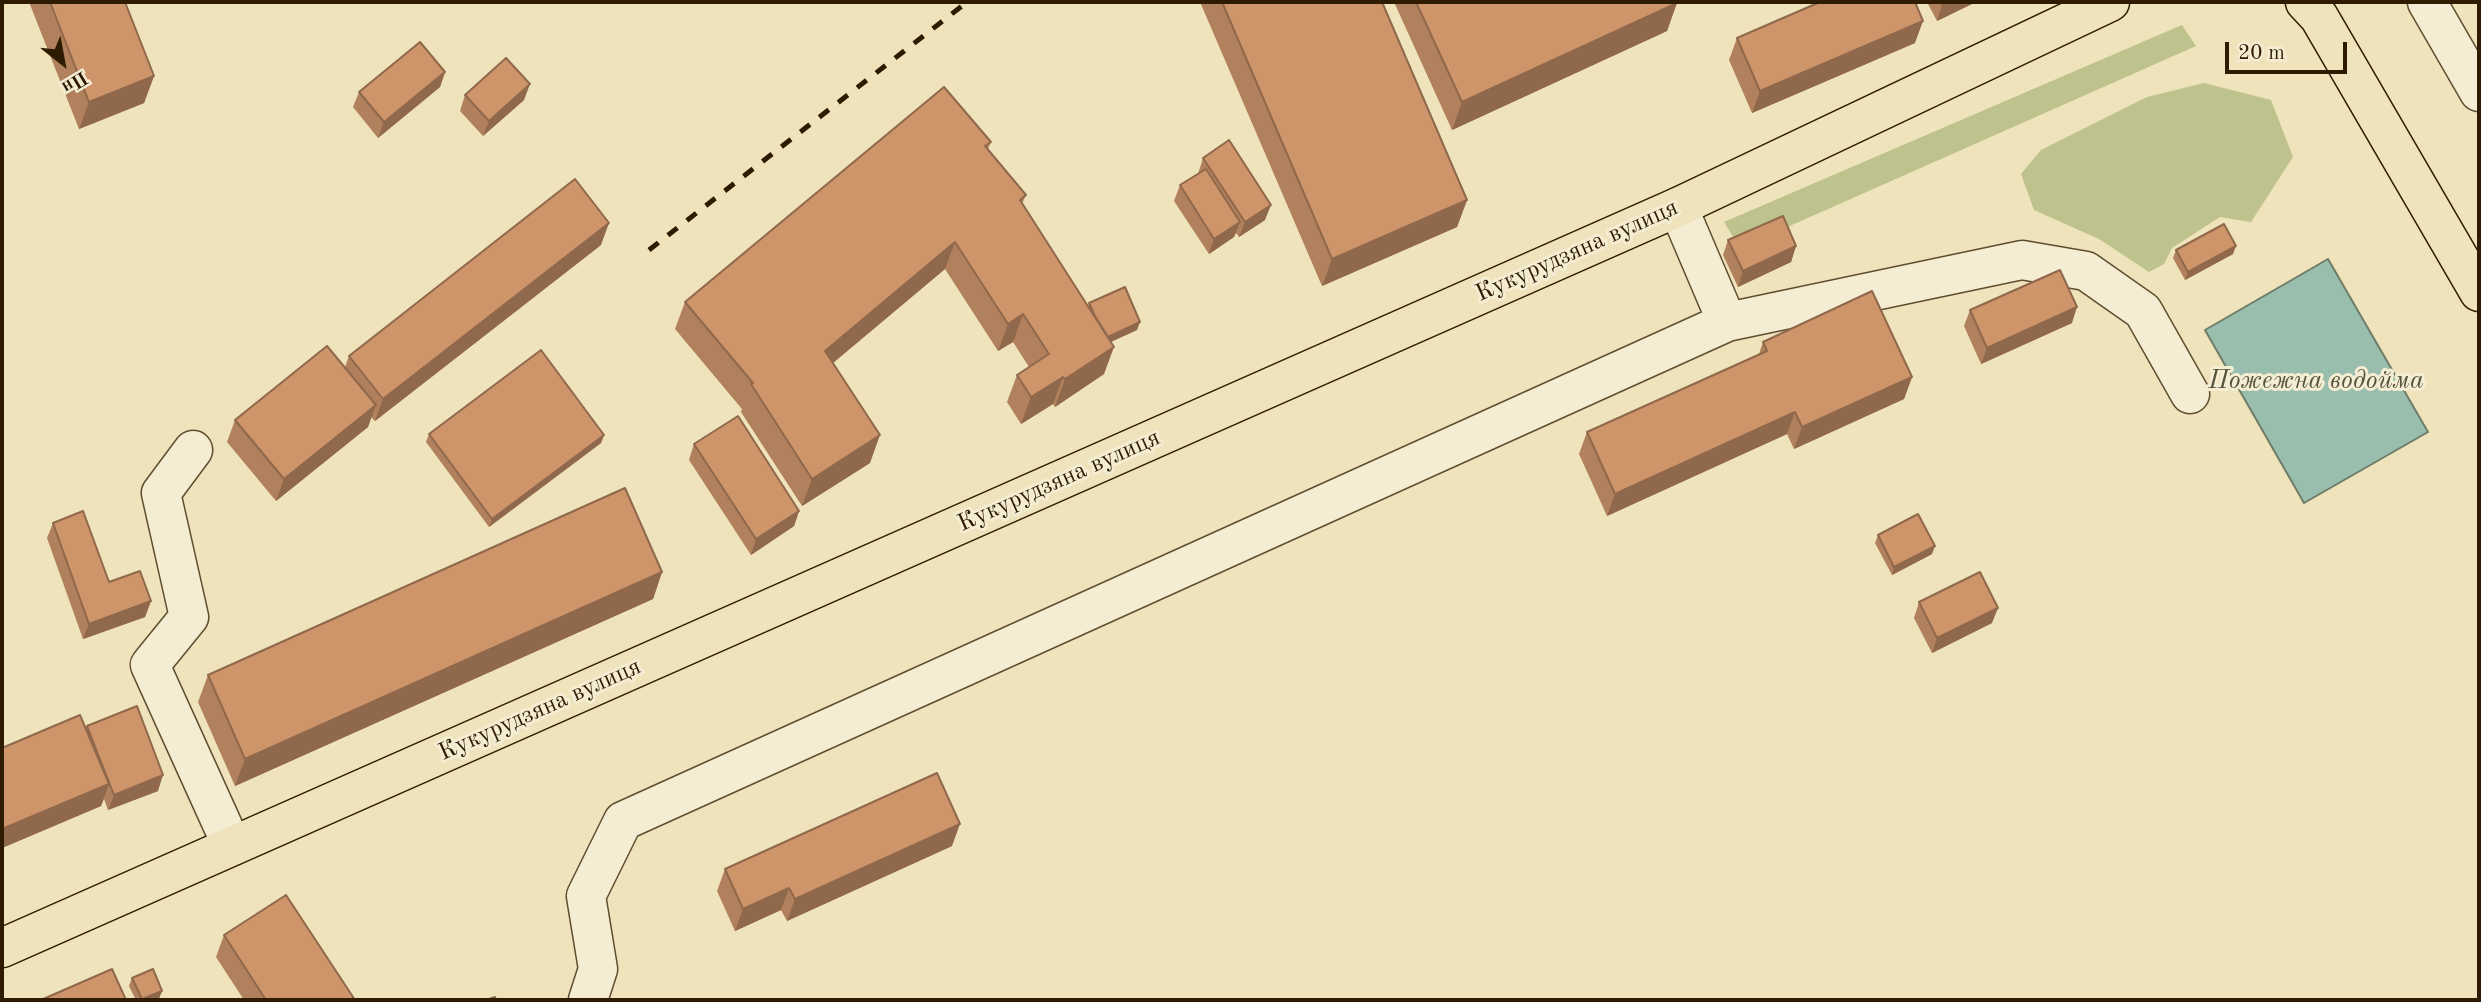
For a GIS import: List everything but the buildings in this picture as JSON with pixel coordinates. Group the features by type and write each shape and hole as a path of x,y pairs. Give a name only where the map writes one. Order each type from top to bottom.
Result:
{"main road":[{"name":"Кукурудзяна вулиця","path":"2,947 1678,207 2070,10 2110,2"},
{"path":"2305,2 2319,18 2479,292"}],"lane":[{"path":"2427,2 2479,92"},
{"path":"1678,207 1727,322"},
{"path":"588,1000 598,969 586,895 623,821 1727,322 2022,260 2086,271 2143,310 2190,394"},
{"path":"193,450 161,493 189,617 150,665 232,846"}],"green space":[{"path":"2182,25 2196,46 1740,248 1724,222"},
{"path":"2204,83 2271,100 2293,157 2251,222 2220,217 2172,248 2164,264 2149,272 2099,239 2034,210 2021,174 2041,150 2147,97"}],"water":[{"name":"Пожежна водойма","path":"2328,259 2428,432 2304,503 2205,330"}],"railway":[{"path":"649,250 967,2"}]}
